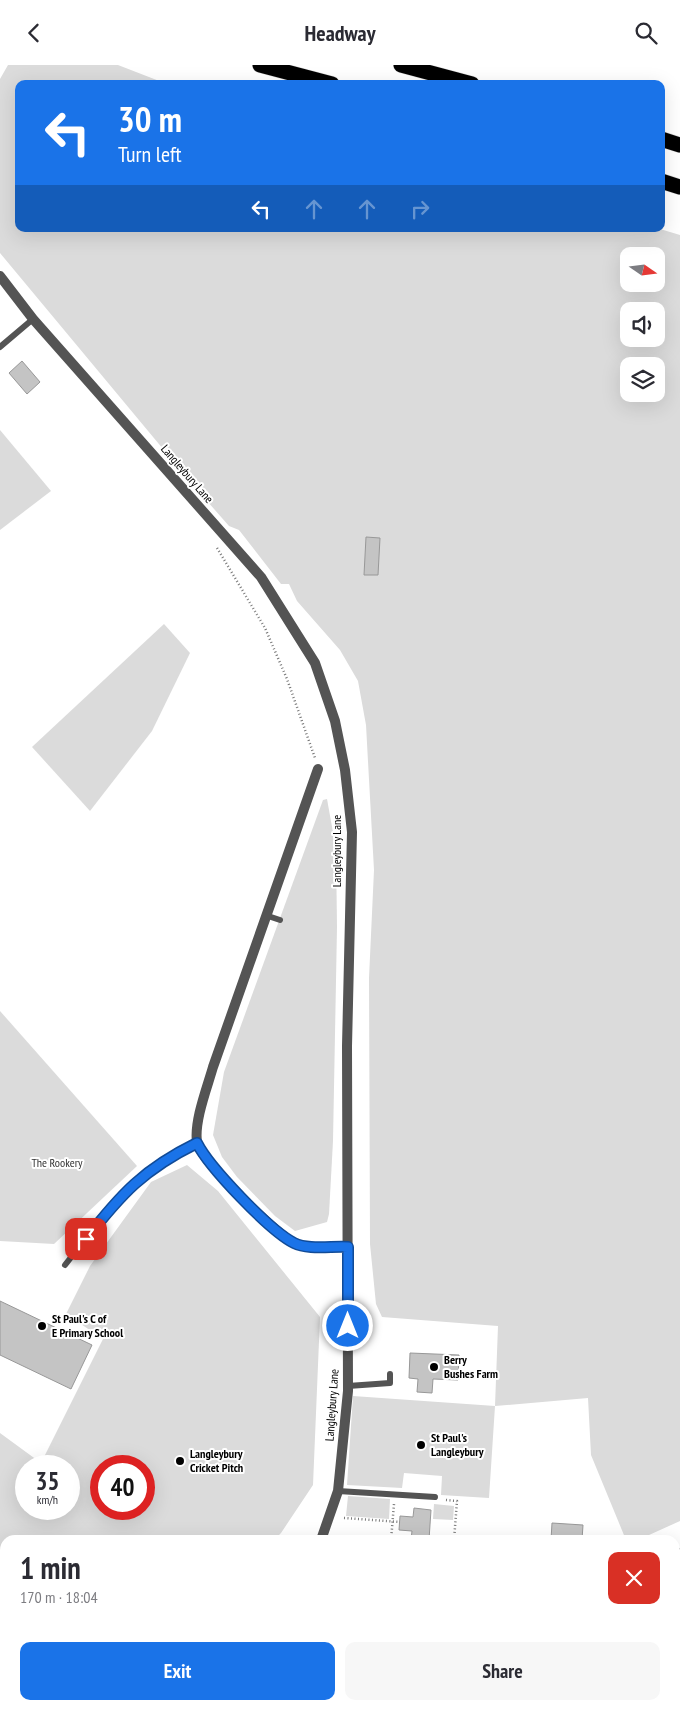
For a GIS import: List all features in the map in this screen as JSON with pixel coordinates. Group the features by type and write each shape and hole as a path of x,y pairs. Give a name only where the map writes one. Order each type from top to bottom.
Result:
{"highway":[{"path":"260,65 317,80"},
{"path":"401,65 457,80"},
{"path":"665,140 680,145"},
{"path":"665,182 680,187"}],"street":[{"name":"Langleybury Lane","path":"0,276 33,319 261,577 315,663 335,721 345,770 352,832 348,1007 348,1386 338,1491 323,1535"},
{"path":"318,769 268,916 213,1067 202,1103 197,1143 203,1155 228,1184 278,1232 295,1243 309,1246 348,1247"}],"lane":[{"path":"0,347 33,319"},
{"path":"268,916 280,920"},
{"path":"65,1265 116,1200 139,1177 197,1143"},
{"path":"348,1386 390,1383 390,1374"},
{"path":"338,1491 436,1497"}],"path":[{"path":"214,540 274,649 305,727 318,769"},
{"path":"392,1535 395,1494"},
{"path":"436,1497 439,1500 457,1501 454,1535"},
{"path":"344,1518 400,1522"}],"green space":[{"path":"8,65 118,65 157,80 15,80 15,232 665,230 680,235 680,1521 649,1535 624,1535 591,1455 588,1398 495,1406 498,1326 382,1317 376,1304 370,1244 369,978 374,870 366,725 358,681 340,650 297,601 289,584 281,584 239,530 229,526 0,253 0,79"},
{"path":"0,430 51,491 0,530"},
{"path":"164,624 190,653 152,731 90,811 32,747"},
{"path":"327,799 336,849 337,927 333,1141 329,1214 327,1222 295,1231 275,1216 237,1177 222,1157 213,1135 224,1072 323,800"},
{"name":"The Rookery","path":"0,1011 137,1166 54,1244 0,1241"},
{"path":"187,1165 218,1191 320,1317 313,1485 279,1535 0,1535 0,1433 30,1455 15,1455 15,1520 80,1520 80,1455 45,1455 103,1339 66,1314 90,1266 151,1182"},
{"name":"St Paul's Langleybury","path":"353,1396 495,1406 489,1498 441,1495 442,1476 404,1473 402,1488 347,1485"},
{"path":"348,1496 390,1499 389,1519 346,1516"},
{"path":"434,1504 454,1506 453,1520 433,1519"}],"building":[{"path":"22,361 40,382 27,394 9,373"},
{"path":"366,537 380,538 378,575 364,575"},
{"path":"0,1301 92,1345 71,1389 0,1355"},
{"name":"Berry Bushes Farm","path":"410,1353 459,1355 458,1380 433,1379 432,1393 417,1392 418,1379 409,1378"},
{"path":"414,1508 431,1510 429,1535 412,1535 412,1531 399,1530 400,1516 413,1517"},
{"path":"552,1523 583,1525 582,1535 551,1535"}],"place":[{"name":"St Paul's C of E Primary School","path":"42,1326"},
{"name":"Berry Bushes Farm","path":"434,1367"},
{"name":"St Paul's Langleybury","path":"421,1445"},
{"name":"Langleybury Cricket Pitch","path":"180,1461"}],"route":[{"path":"86,1239 116,1200 139,1177 182,1150 197,1143 203,1155 228,1184 278,1232 295,1243 309,1246 348,1247 348,1326"}]}
